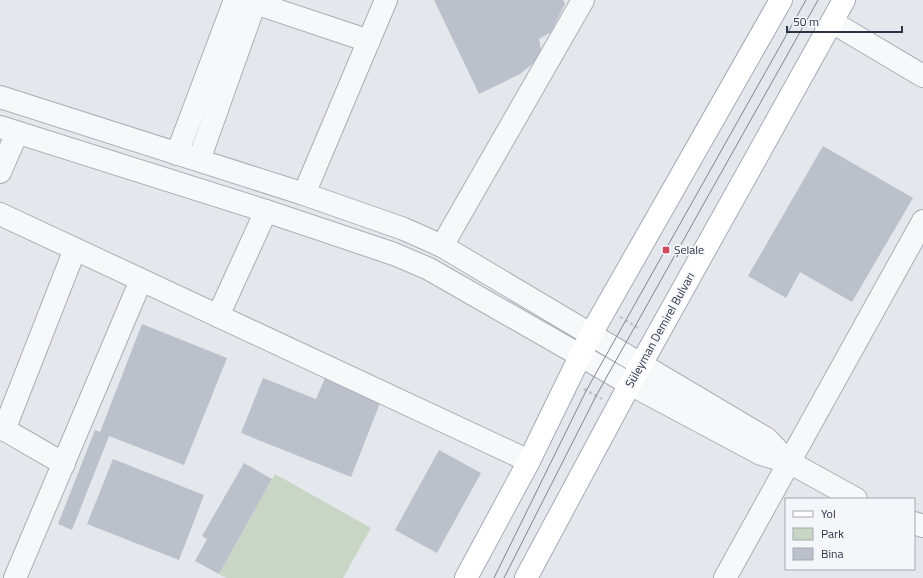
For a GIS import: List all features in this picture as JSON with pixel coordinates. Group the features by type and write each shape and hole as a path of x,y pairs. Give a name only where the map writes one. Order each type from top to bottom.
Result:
{"main road":[{"name":"Süleyman Demirel Bulvarı","path":"526,578 630,384 642,365 844,0"},
{"path":"466,578 529,461 592,334 776,2"}],"street":[{"path":"304,194 386,0"},
{"path":"442,246 583,0"},
{"path":"249,1 369,40"},
{"path":"177,154 249,1"},
{"path":"199,160 249,1"},
{"path":"832,22 923,76"},
{"path":"0,97 304,194 404,229 442,246 592,334 767,440 789,462"},
{"path":"0,172 8,130 266,211 394,254 429,269 630,384 761,454 789,462 854,498"},
{"path":"218,316 266,211"},
{"path":"0,214 529,461"},
{"path":"725,578 923,220"},
{"path":"64,464 2,428 74,249"},
{"path":"15,578 141,280"}],"path":[{"path":"606,309 656,338"},
{"path":"569,382 618,407"}],"green space":[{"path":"275,474 371,528 343,578 226,578 219,574"}],"building":[{"path":"434,0 563,0 565,4 551,32 539,39 542,56 520,74 479,94"},
{"path":"823,146 913,198 852,302 800,272 786,298 748,276"},
{"path":"142,324 227,358 184,465 109,436 72,530 58,524 95,430 100,432"},
{"path":"326,376 382,398 351,477 241,433 263,378 316,399"},
{"path":"439,450 481,473 437,553 395,530"},
{"path":"113,459 204,495 179,560 87,524"},
{"path":"244,463 272,479 219,574 195,561 207,539 202,536"}],"tram line":[{"path":"494,578 586,391 806,0"},
{"path":"504,578 596,396 818,0"}],"place":[{"name":"Şelale","path":"666,250"}]}
